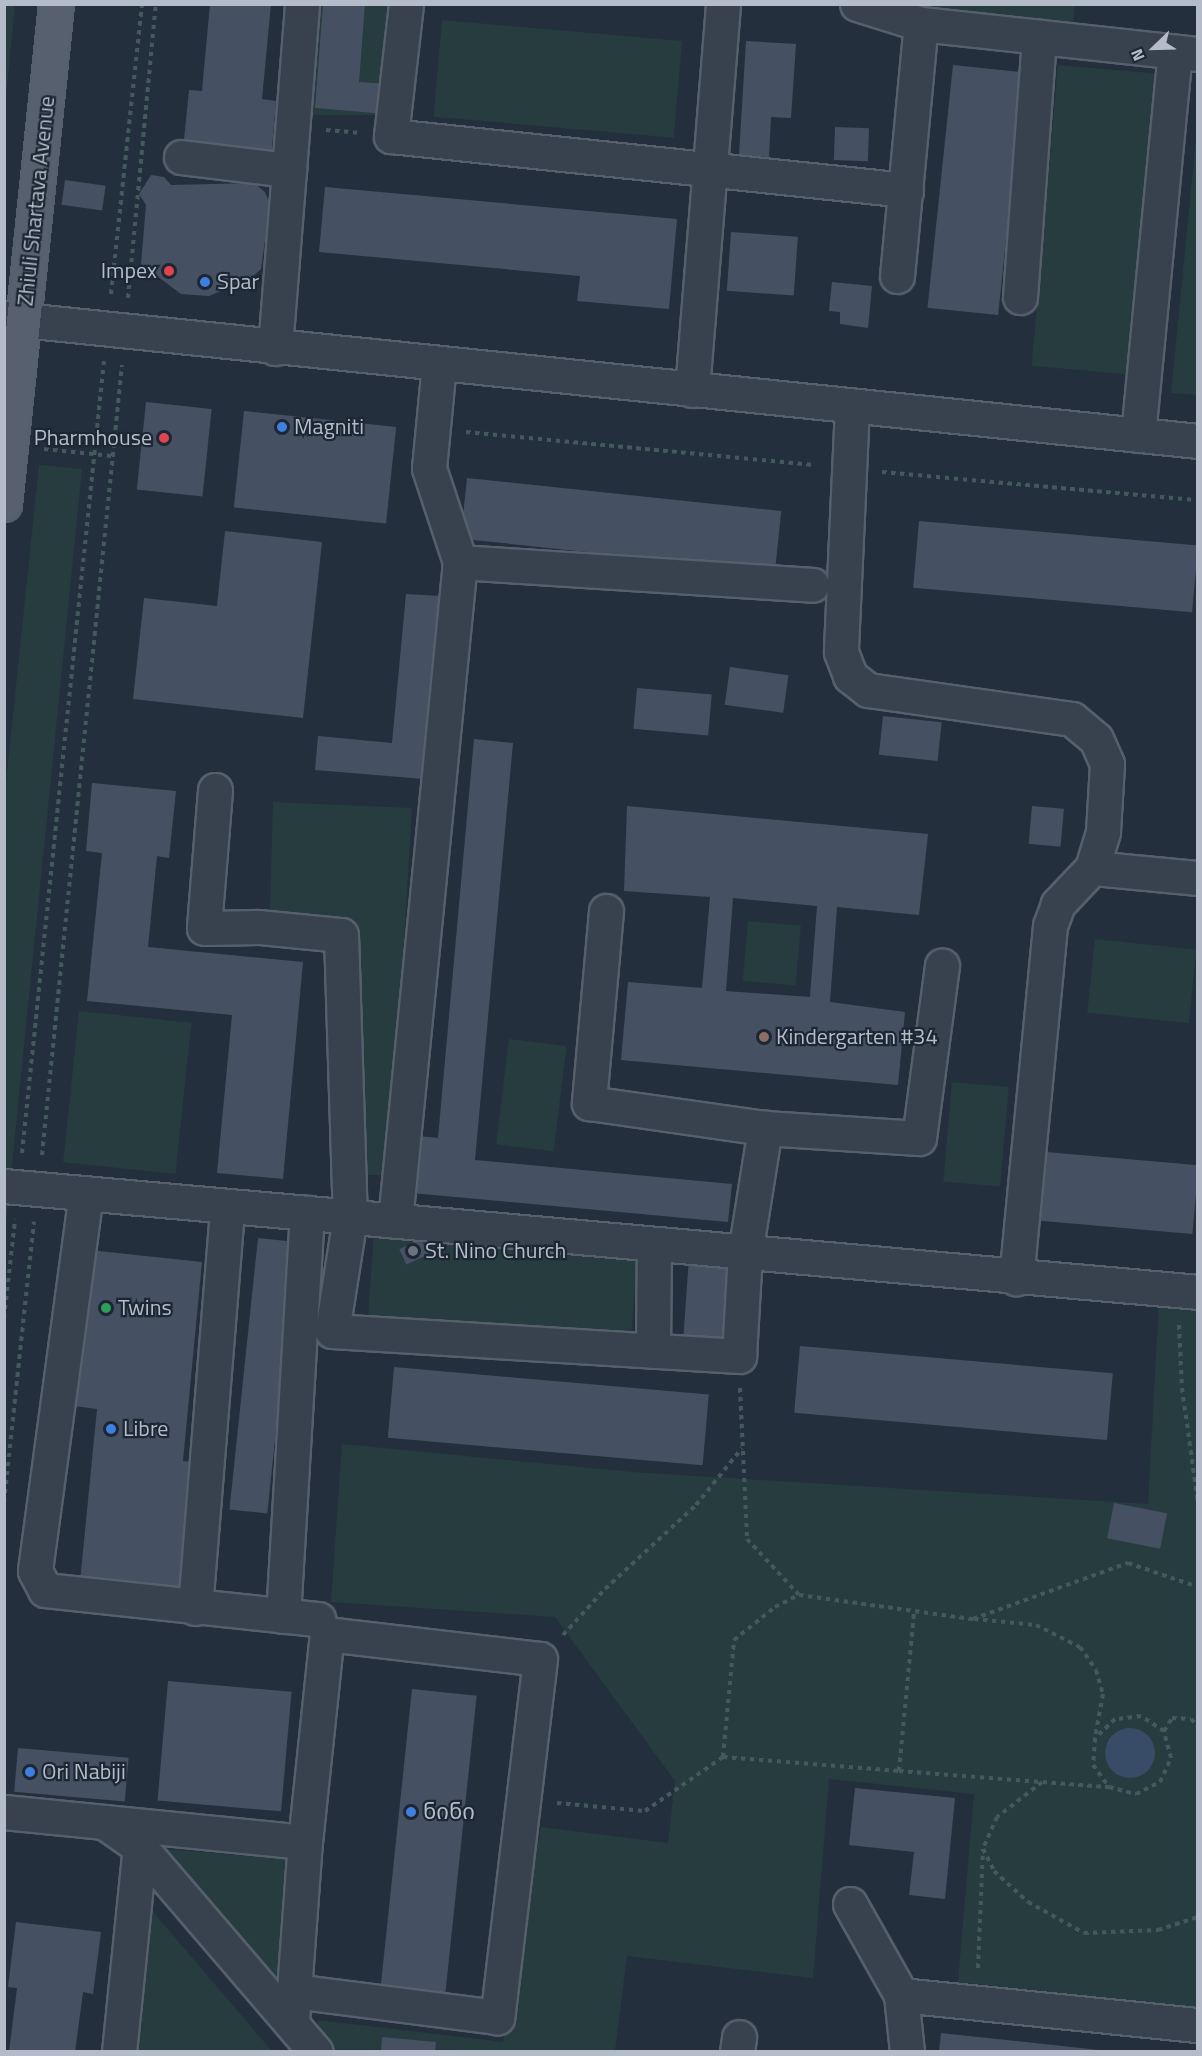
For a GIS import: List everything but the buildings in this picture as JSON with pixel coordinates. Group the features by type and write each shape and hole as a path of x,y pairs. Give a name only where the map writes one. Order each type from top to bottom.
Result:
{"main road":[{"name":"Zhiuli Shartava Avenue","path":"4,504 10,445 11,322 56,4"}],"street":[{"path":"275,348 302,4"},
{"path":"406,4 391,136 710,167 906,190"},
{"path":"692,390 723,4"},
{"path":"857,4 921,24 1186,53 1138,435"},
{"path":"897,276 921,24"},
{"path":"1020,297 1039,37"},
{"path":"181,157 289,170"},
{"path":"11,322 1197,441"},
{"path":"395,1221 460,562 429,468 440,365"},
{"path":"852,406 841,651 850,676 868,690 1072,719 1096,739 1107,764 1103,832 1092,868 1058,904 1050,926 1016,1278"},
{"path":"460,562 813,585"},
{"path":"215,790 204,928 259,927 341,935 350,1217 332,1330 739,1356 745,1253 765,1128"},
{"path":"1092,868 1197,878"},
{"path":"606,911 589,1103 765,1128 919,1138 942,966"},
{"path":"20,1187 1188,1292"},
{"path":"86,1193 35,1571 45,1590 318,1620"},
{"path":"195,1608 227,1206"},
{"path":"283,1616 307,1214"},
{"path":"653,1351 654,1245"},
{"path":"292,2024 294,1991 305,1842 327,1634 540,1659 497,2017 294,1991"},
{"path":"4,1812 305,1842"},
{"path":"104,1822 140,1847 316,2052"},
{"path":"119,2052 140,1847"},
{"path":"850,1904 901,1995 907,2052"},
{"path":"901,1995 1197,2025"}],"path":[{"path":"4,1318 112,456 116,332 142,4"},
{"path":"4,1502 20,1187 94,454 116,332 156,4"},
{"path":"292,127 391,136"},
{"path":"433,429 1197,500"},
{"path":"10,445 112,456"},
{"path":"1188,1292 1182,1388 1197,1503"},
{"path":"739,1356 747,1539 800,1595"},
{"path":"540,1659 605,1589 696,1505 742,1447"},
{"path":"973,1619 1128,1563 1197,1587"},
{"path":"723,1757 734,1640 775,1607 800,1595 973,1619 1036,1625 1080,1647 1096,1670 1103,1694 1095,1738 1094,1765 1109,1787"},
{"path":"899,1771 914,1611"},
{"path":"523,1799 645,1811 723,1757 1109,1787 1136,1794 1160,1782 1171,1758 1164,1731 1141,1716 1114,1719 1095,1738"},
{"path":"1164,1731 1172,1718 1191,1719 1197,1726"},
{"path":"977,2002 983,1849 997,1817 1042,1782"},
{"path":"983,1849 994,1871 1028,1902 1084,1933 1158,1930 1197,1917"}],"green space":[{"path":"4,5 15,5 5,107"},
{"path":"311,5 399,5 399,115 311,115"},
{"path":"894,5 1075,5 1073,25"},
{"path":"442,20 682,41 674,138 434,117"},
{"path":"1058,65 1162,74 1135,375 1032,366"},
{"path":"1197,129 1198,395 1171,393"},
{"path":"39,465 82,469 5,1235 4,801"},
{"path":"273,802 412,808 390,1175 351,1175 354,922 270,911"},
{"path":"748,921 801,926 796,985 743,981"},
{"path":"1095,939 1196,950 1189,1023 1087,1013"},
{"path":"79,1011 191,1023 175,1174 63,1162"},
{"path":"509,1039 567,1046 554,1151 496,1144"},
{"path":"952,1082 1009,1087 1000,1187 943,1182"},
{"path":"374,1232 637,1250 631,1341 368,1323"},
{"path":"1159,1301 1197,1304 1197,2008 958,1982 974,1794 829,1779 813,1978 627,1956 615,2051 318,2049 318,2020 503,2042 541,1827 668,1843 675,1781 555,1617 331,1602 342,1444 632,1472 1148,1504"},
{"path":"155,1848 295,1860 284,1999"},
{"path":"148,1906 272,2051 133,2051"}],"water":[{"path":"1125,1728 1135,1728 1148,1735 1155,1748 1155,1758 1148,1771 1135,1778 1125,1778 1116,1774 1109,1767 1105,1758 1105,1748 1109,1739 1116,1732"}],"place":[{"name":"Impex","path":"169,271"},
{"name":"Spar","path":"205,282"},
{"name":"Magniti","path":"282,427"},
{"name":"Pharmhouse","path":"164,438"},
{"name":"Kindergarten #34","path":"764,1037"},
{"name":"St. Nino Church","path":"413,1251"},
{"name":"Twins","path":"106,1308"},
{"name":"Libre","path":"111,1429"},
{"name":"Ori Nabiji","path":"30,1772"},
{"name":"ნინი","path":"411,1812"}]}
